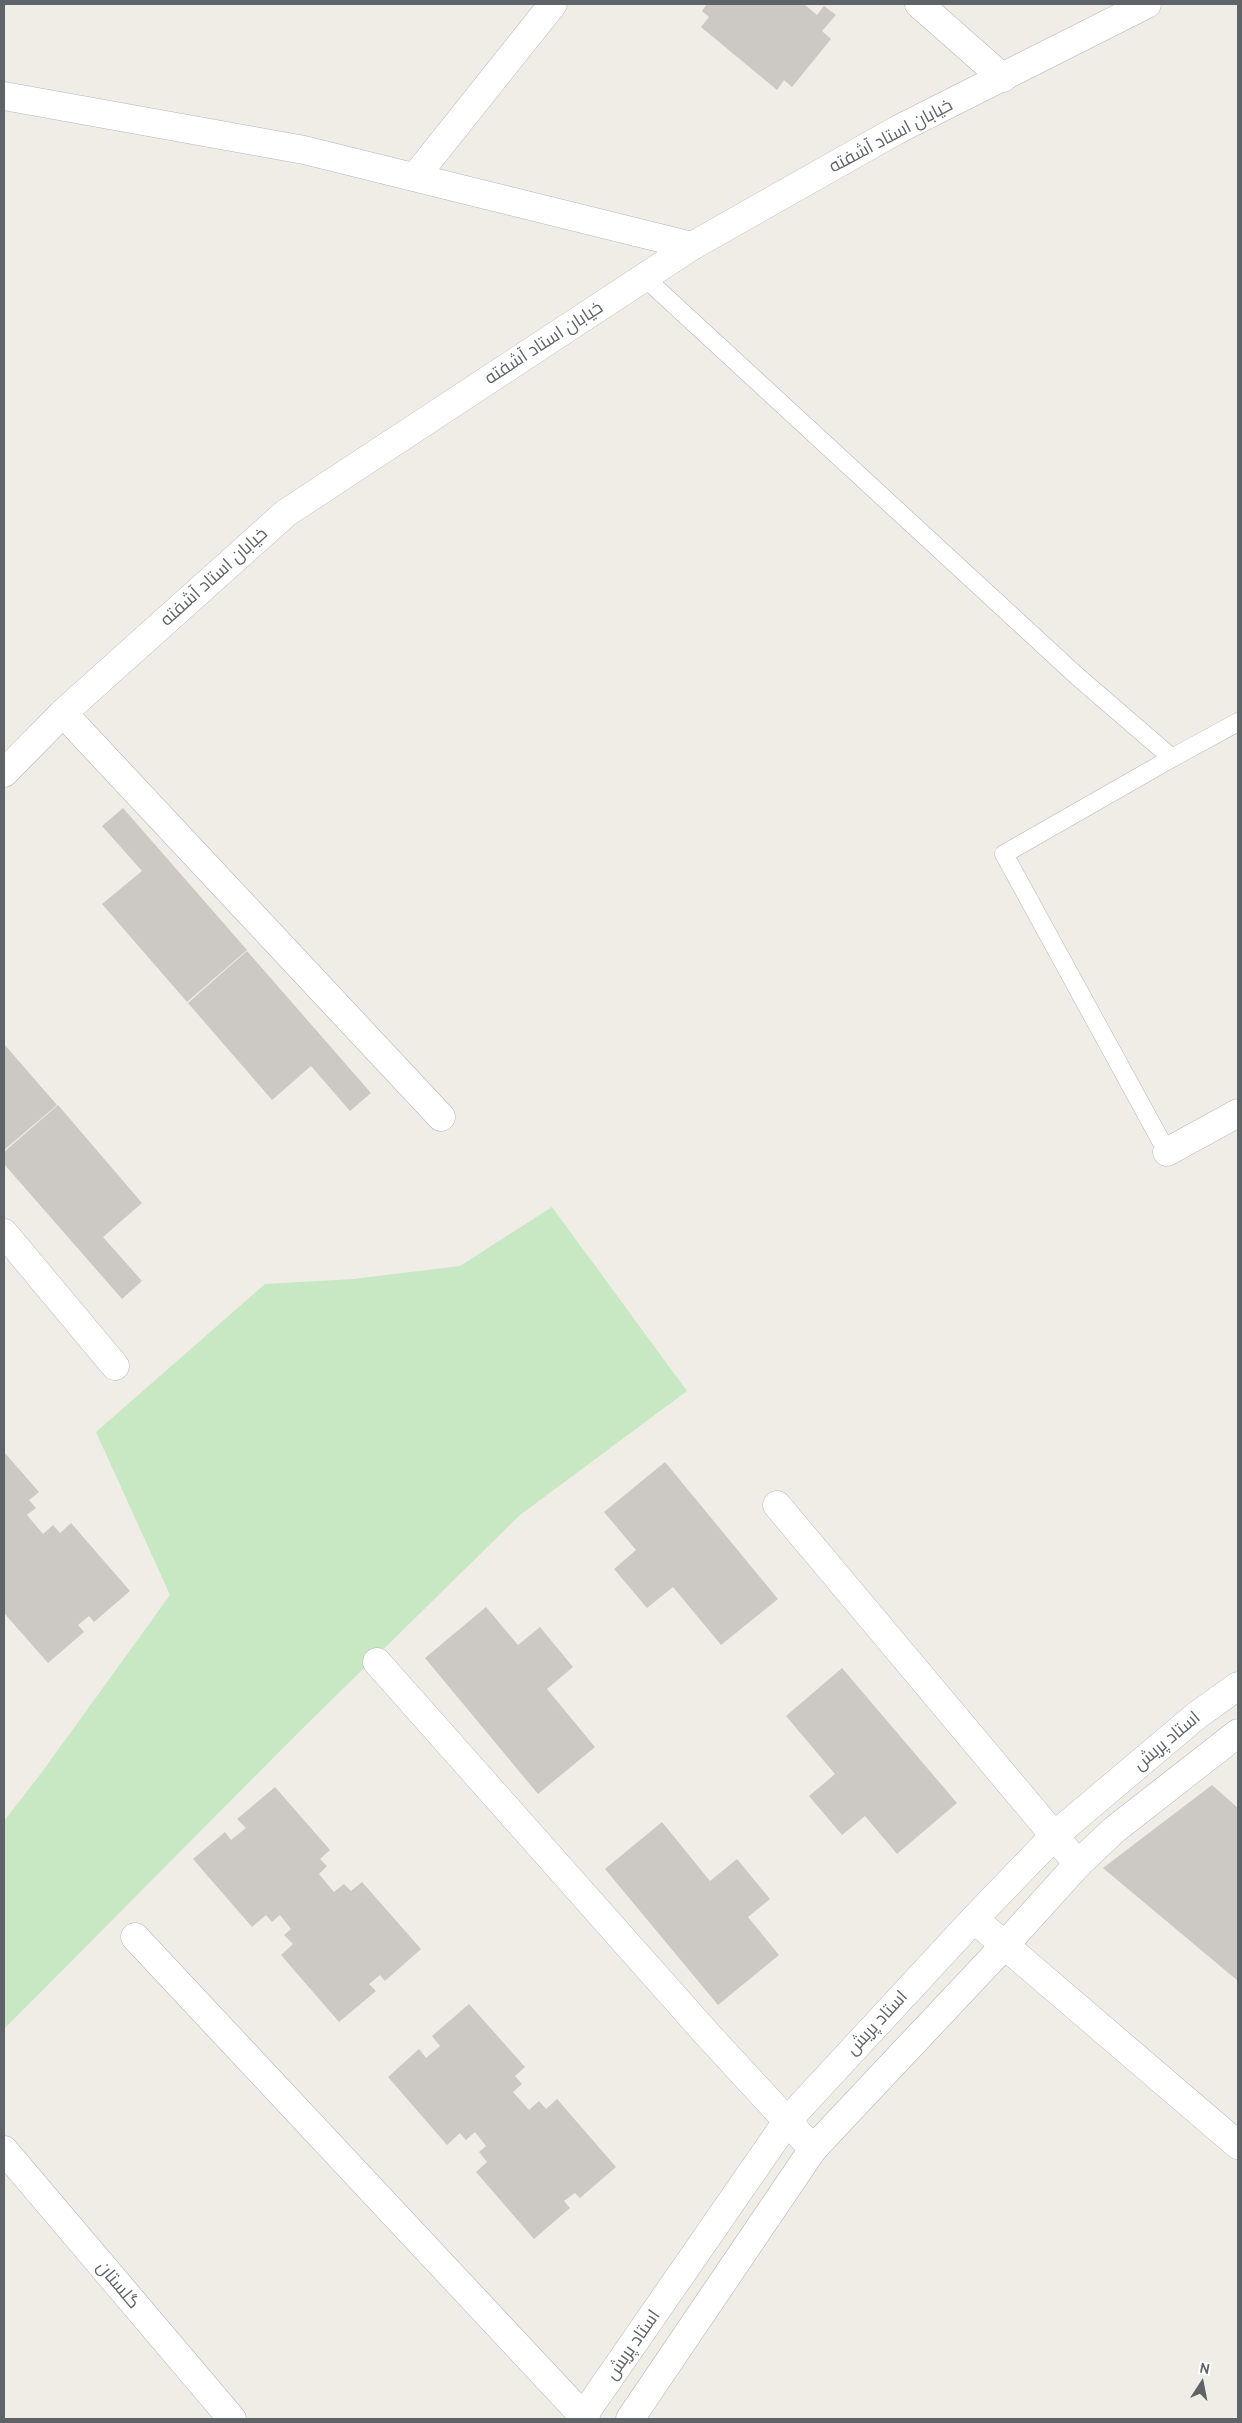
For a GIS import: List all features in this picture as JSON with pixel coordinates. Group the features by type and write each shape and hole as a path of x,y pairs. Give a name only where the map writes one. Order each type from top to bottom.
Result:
{"street":[{"path":"415,178 553,4"},
{"path":"919,4 1003,78"},
{"name":"خیابان استاد آشفته","path":"4,773 63,713 286,513 692,246 897,130 1147,4"},
{"path":"4,96 304,150 692,246"},
{"path":"63,713 440,1117"},
{"path":"1167,1152 1238,1113"},
{"path":"4,1233 115,1366"},
{"path":"777,1505 1078,1864"},
{"path":"377,1662 707,2034 813,2149"},
{"name":"استاد پریش","path":"583,2418 788,2120 974,1919 1055,1835 1196,1716 1238,1686"},
{"name":"استاد پریش","path":"630,2419 813,2149 1004,1946 1078,1864 1114,1830 1238,1733"},
{"path":"974,1919 1238,2145"},
{"path":"135,1937 583,2418"},
{"name":"گلستان","path":"4,2150 232,2419"}],"lane":[{"path":"644,277 1078,677 1172,758"},
{"path":"1167,1152 1004,854 1238,722"}],"green space":[{"path":"552,1207 687,1391 520,1515 298,1733 4,2029 4,1821 42,1772 170,1595 96,1432 265,1284 353,1279 460,1266"}],"building":[{"path":"707,4 804,4 817,15 824,6 836,15 822,31 831,39 792,87 784,80 777,90 701,27 709,17 702,11"},
{"path":"123,808 247,950 187,1002 102,904 142,871 102,826"},
{"path":"247,951 371,1093 350,1111 311,1066 272,1100 188,1003"},
{"path":"4,1044 57,1105 4,1150"},
{"path":"58,1105 142,1203 103,1237 142,1281 122,1299 4,1164 4,1152"},
{"path":"4,1452 39,1492 29,1500 36,1508 27,1515 43,1534 53,1525 60,1533 71,1523 130,1591 94,1622 89,1616 78,1625 84,1632 48,1663 4,1613"},
{"path":"665,1462 778,1599 721,1645 673,1587 647,1608 614,1569 636,1550 604,1512"},
{"path":"486,1607 518,1645 540,1627 573,1667 547,1689 595,1747 538,1794 425,1658"},
{"path":"842,1668 957,1803 897,1854 865,1816 842,1835 809,1796 835,1774 786,1716"},
{"path":"1212,1785 1238,1808 1238,1981 1103,1868"},
{"path":"275,1787 330,1850 320,1859 327,1866 319,1874 334,1892 344,1884 351,1891 362,1882 421,1949 385,1981 380,1975 369,1984 376,1991 339,2022 281,1955 293,1944 284,1935 291,1929 280,1915 272,1922 266,1915 252,1927 193,1859 225,1832 231,1840 246,1828 237,1819"},
{"path":"662,1822 710,1881 737,1859 770,1899 748,1917 779,1955 718,2005 605,1869"},
{"path":"469,2004 525,2067 515,2076 522,2084 513,2092 529,2110 539,2101 546,2109 557,2099 616,2167 580,2198 575,2193 564,2201 570,2208 534,2239 476,2172 487,2162 479,2152 486,2146 475,2132 466,2140 460,2133 447,2145 388,2077 419,2049 426,2058 440,2046 432,2036"}]}
